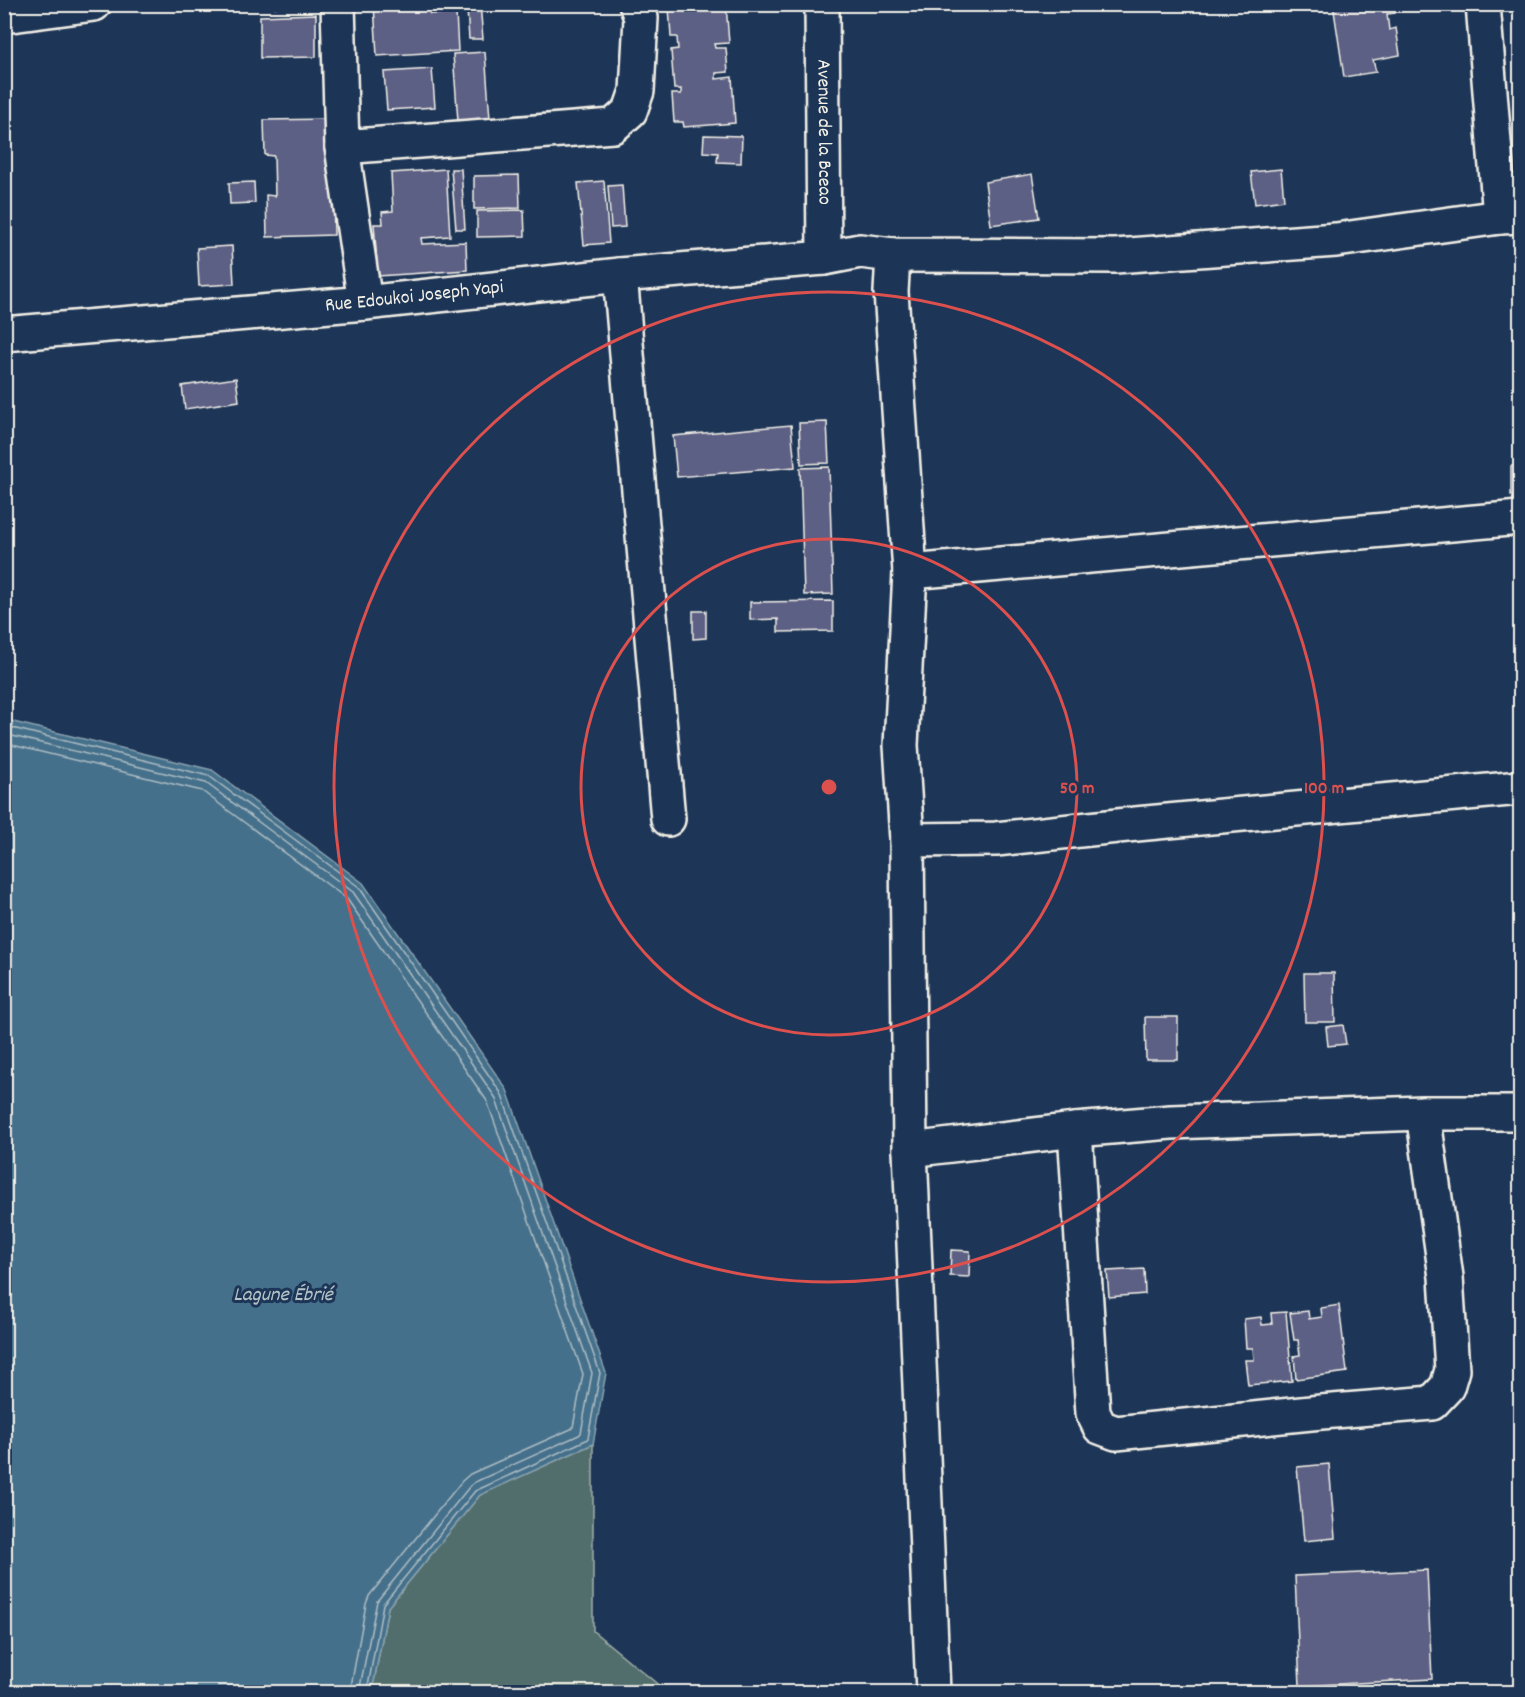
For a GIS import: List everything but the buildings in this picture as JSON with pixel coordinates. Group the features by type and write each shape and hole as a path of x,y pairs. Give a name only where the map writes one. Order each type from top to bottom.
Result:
{"street":[{"path":"4,16 94,4"},
{"path":"338,4 342,147 365,303"},
{"path":"342,147 613,126 630,111 637,91 641,18 636,4"},
{"name":"Avenue de la Bceao","path":"822,4 824,258"},
{"path":"1483,4 1510,216"},
{"name":"Rue Edoukoi Joseph Yapi","path":"4,334 365,303 620,274 824,258 860,251 893,255 1115,256 1336,240 1510,216"},
{"path":"893,255 891,292 910,572 901,745 907,840 910,1150 933,1692"},
{"path":"620,274 668,819"},
{"path":"910,572 1521,518"},
{"path":"907,840 996,839 1521,788"},
{"path":"910,1150 1075,1130 1171,1122 1423,1113 1521,1113"},
{"path":"1075,1130 1093,1413 1100,1427 1116,1433 1432,1403 1447,1387 1452,1370 1446,1277 1423,1113"}],"green space":[{"path":"593,1444 593,1631 667,1692 372,1692 388,1607 480,1495"}],"water":[{"name":"Lagune Ébrié","path":"5,720 212,770 363,883 507,1090 606,1373 593,1444 480,1495 388,1607 372,1692 5,1692"}]}
